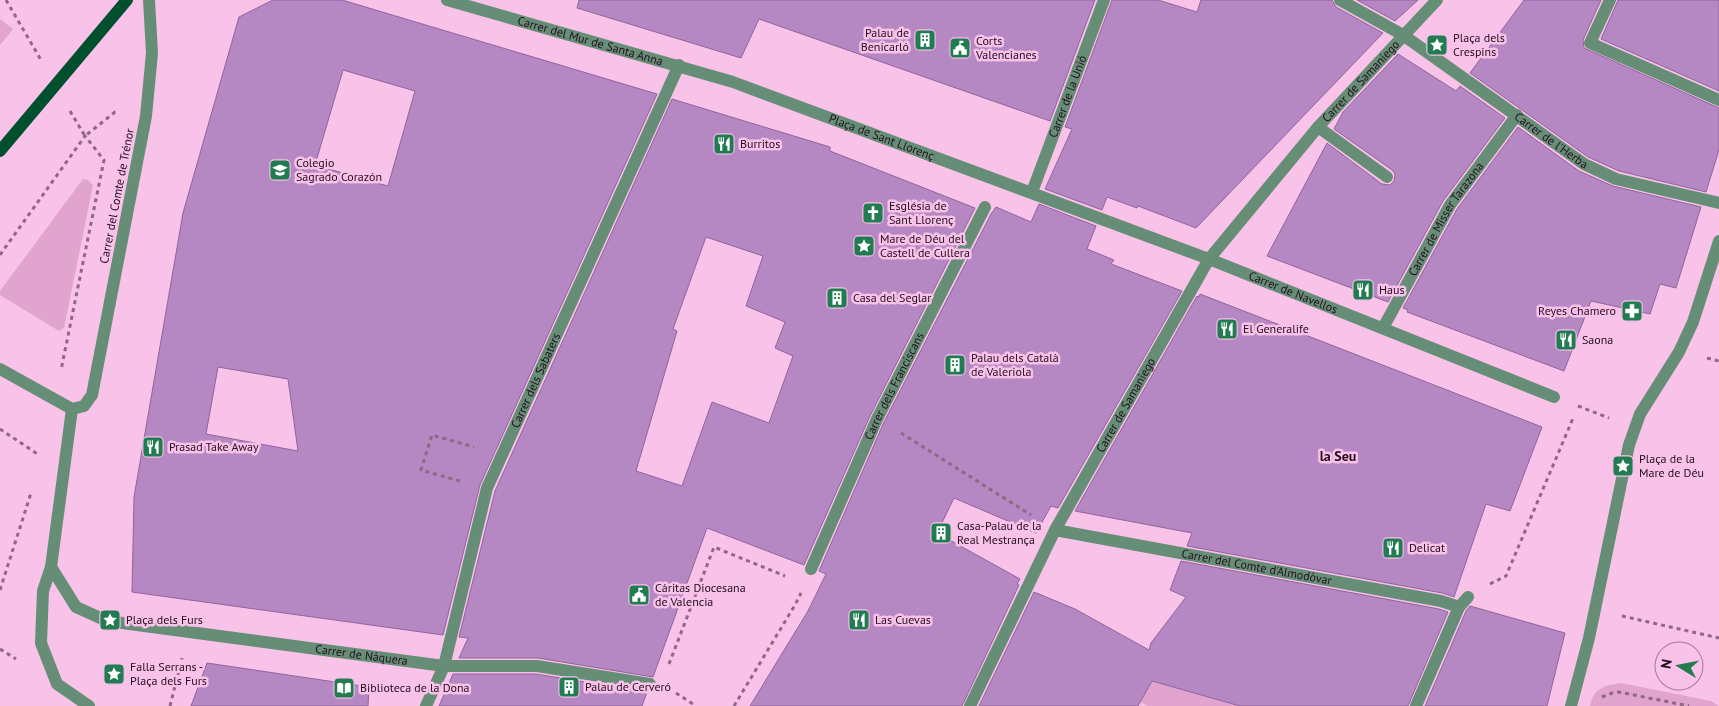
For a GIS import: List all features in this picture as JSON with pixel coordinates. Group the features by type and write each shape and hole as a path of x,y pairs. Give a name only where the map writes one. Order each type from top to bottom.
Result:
{"main road":[{"path":"0,151 127,0"}],"street":[{"name":"Carrer del Comte de Trénor","path":"72,409 84,406 92,395 146,116 152,53 149,0"},
{"name":"Carrer del Mur de Santa Anna","path":"447,0 733,82"},
{"name":"Carrer de la Unió","path":"1032,192 1104,0"},
{"name":"Carrer de l'Herba","path":"1340,0 1403,35 1518,115 1584,164 1616,179 1719,203"},
{"name":"Carrer de Samaniego","path":"970,706 1055,530 1209,259 1318,127 1437,0"},
{"path":"1610,0 1590,43 1719,100"},
{"name":"Carrer dels Sabaters","path":"426,706 444,666 487,488 679,66"},
{"name":"Plaça de Sant Llorenç","path":"733,82 1032,192"},
{"name":"Carrer de Misser Tarazona","path":"1383,328 1450,205 1518,115"},
{"name":"Carrer de Samaniego","path":"1318,127 1387,177"},
{"name":"Carrer de Navellos","path":"1032,192 1209,259 1554,397"},
{"name":"Carrer dels Franciscans","path":"811,570 878,419 985,207"},
{"path":"1571,706 1589,638 1629,446 1640,414 1679,352 1693,322 1719,241"},
{"path":"0,369 72,409 51,567 43,591 41,644 57,684 89,706"},
{"name":"Carrer del Comte d'Almodòvar","path":"1055,530 1441,601 1458,607"},
{"name":"Carrer de Nàquera","path":"51,567 76,607 107,622 444,666 537,666 650,684"},
{"path":"1416,706 1458,607 1468,597"}],"path":[{"path":"0,255 85,136 104,160 60,370"},
{"path":"1554,397 1635,428"},
{"path":"1468,597 1506,576 1575,416"},
{"path":"878,419 1055,530"},
{"path":"0,429 42,457"},
{"path":"487,488 421,470 432,435 502,456"},
{"path":"0,590 33,486"},
{"path":"668,667 714,547 805,584"},
{"path":"734,706 795,605 811,570"},
{"path":"1594,610 1719,638"},
{"path":"170,706 188,632"},
{"path":"1601,698 1619,692 1689,706"}],"shaded area":[{"path":"0,19 13,29 0,45"},
{"path":"83,179 88,180 93,185 64,328 59,331 0,295 0,291"},
{"path":"1152,681 1240,706 1148,706 1140,702"},
{"path":"1621,683 1711,701 1719,706 1590,706 1597,691 1610,685"}],"building":[{"path":"273,0 342,0 657,94 480,485 443,635 132,592 134,497 183,213 239,17","holes":["343,70 415,91 388,186 315,165","218,367 288,379 298,451 206,434"]},
{"name":"Corts Valencianes","path":"579,0 1095,0 1050,121 759,19 741,58 577,8"},
{"path":"1112,0 1158,0 1197,12 1201,0 1332,0 1336,7 1383,33 1196,228 1138,206 1137,208 1107,197 1102,210 1045,189 1072,129 1065,127"},
{"path":"1357,0 1418,0 1395,21"},
{"path":"1524,0 1601,0 1583,40 1584,48 1719,108 1719,150 1706,192 1619,171 1588,157 1470,73"},
{"path":"1618,0 1719,0 1719,91 1601,39"},
{"path":"1398,54 1456,91 1460,86 1505,118 1443,201 1388,302 1267,256 1327,143 1382,184 1390,185 1394,181 1395,174 1392,170 1334,129 1343,112"},
{"path":"672,99 830,147 830,151 975,208 870,416 804,565 707,528 653,677 538,658 459,658 468,638 459,637 495,491","holes":["706,237 763,256 746,306 785,322 775,348 793,356 769,423 712,402 682,486 636,471 677,331 673,329"]},
{"path":"1518,127 1579,171 1613,186 1701,207 1676,288 1660,284 1650,314 1591,301 1564,371 1407,312 1408,310 1403,308 1457,209"},
{"path":"1039,204 1096,226 1087,249 1114,260 1111,264 1182,291 1058,508 1051,506 1036,533 954,498 937,533 1020,579 1017,584 1019,585 962,706 750,706 808,611 826,574 819,571 884,422 991,214 996,207 1031,222"},
{"path":"1200,294 1542,427 1510,511 1486,504 1454,597 1442,593 1187,546 1192,533 1075,511 1197,296 1199,297"},
{"path":"1181,561 1448,612 1408,706 1240,706 1152,681 1138,706 979,706 1034,592 1075,609 1149,650 1151,643 1186,597 1170,590"},
{"path":"1470,606 1565,633 1547,706 1425,706 1466,611"},
{"path":"207,663 369,687 368,706 191,706"},
{"path":"453,674 536,674 647,692 642,706 439,706"}],"place":[{"name":"Palau de Benicarló","path":"925,40"},
{"name":"Plaça dels Crespins","path":"1437,45"},
{"name":"Corts Valencianes","path":"960,48"},
{"name":"Burritos","path":"724,144"},
{"name":"Colegio Sagrado Corazón","path":"280,170"},
{"name":"Església de Sant Llorenç","path":"873,213"},
{"name":"Mare de Déu del Castell de Cullera","path":"864,246"},
{"name":"Haus","path":"1363,290"},
{"name":"Casa del Seglar","path":"837,298"},
{"name":"Reyes Chamero","path":"1632,311"},
{"name":"El Generalife","path":"1227,329"},
{"name":"Saona","path":"1566,340"},
{"name":"Palau dels Català de Valeriola","path":"955,365"},
{"name":"Prasad Take Away","path":"153,447"},
{"name":"Plaça de la Mare de Déu","path":"1623,466"},
{"name":"Casa-Palau de la Real Mestrança","path":"941,533"},
{"name":"Delicat","path":"1393,548"},
{"name":"Cáritas Diocesana de Valencia","path":"639,595"},
{"name":"Plaça dels Furs","path":"110,620"},
{"name":"Las Cuevas","path":"859,620"},
{"name":"Falla Serrans - Plaça dels Furs","path":"114,674"},
{"name":"Palau de Cerveró","path":"569,687"},
{"name":"Biblioteca de la Dona","path":"344,688"}],"district":[{"name":"la Seu","path":"1338,456"}]}
